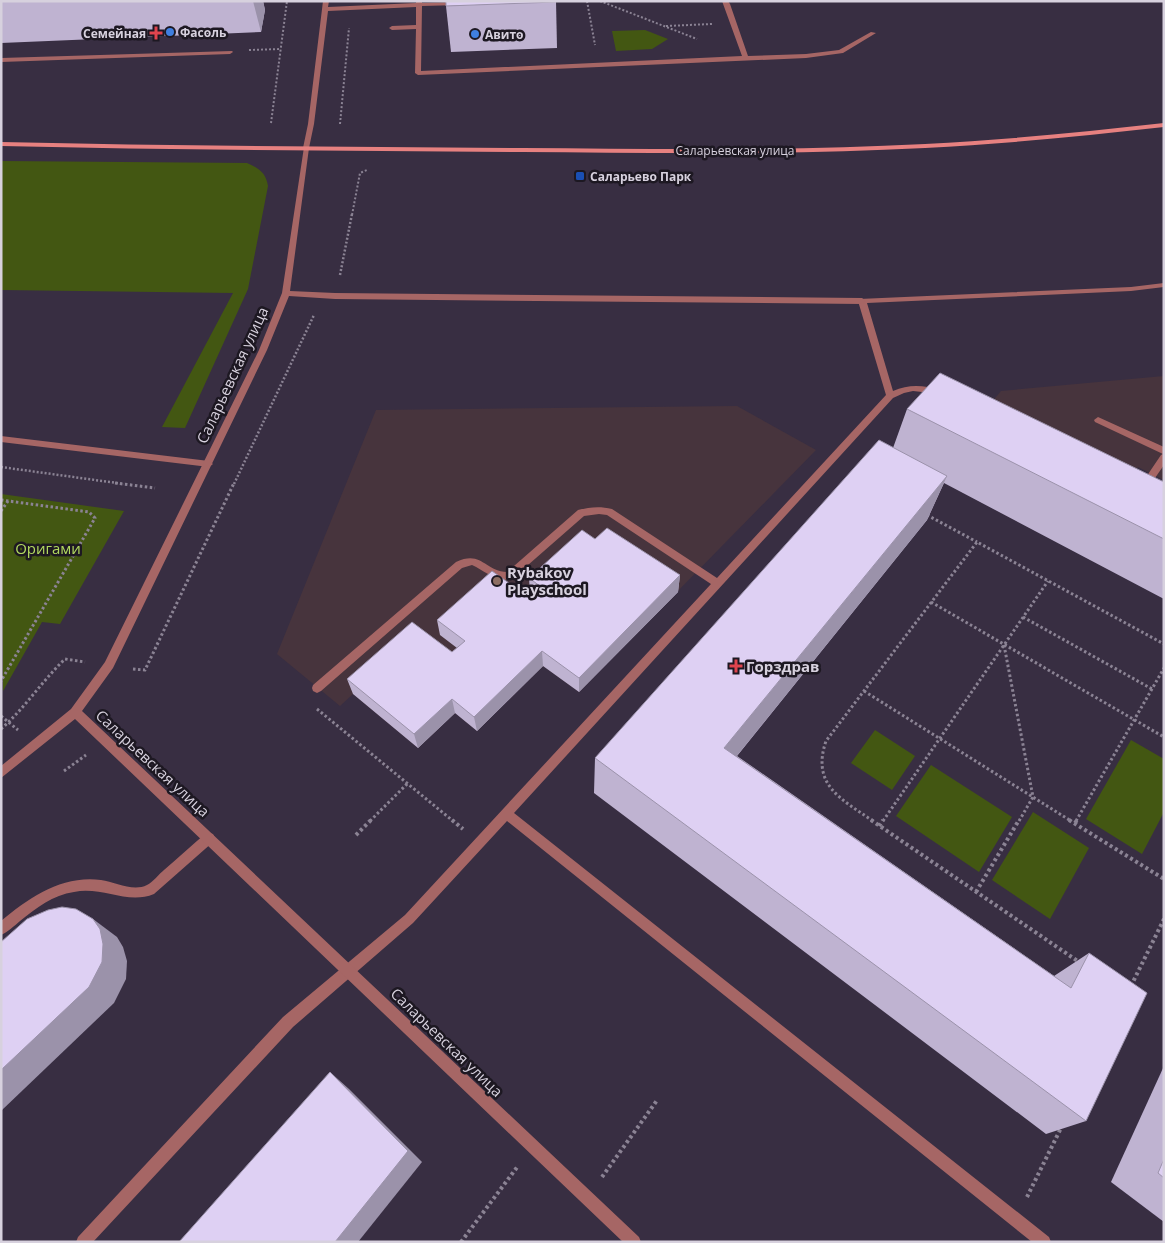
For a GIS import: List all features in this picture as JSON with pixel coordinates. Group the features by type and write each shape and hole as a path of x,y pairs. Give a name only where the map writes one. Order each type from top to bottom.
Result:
{"street":[{"path":"725,1 728,4 746,58"},
{"path":"306,148 311,124 325,5 350,8 418,3 470,3"},
{"path":"418,3 418,72 806,56 841,52 873,33"},
{"path":"392,28 418,27"},
{"path":"1,60 226,51"},
{"name":"Саларьевская улица","path":"1,144 637,151 884,149 1008,142 1164,125"},
{"name":"Саларьевская улица","path":"306,148 286,293 263,350 109,666 75,712 634,1242"},
{"path":"286,293 335,296 862,301 1131,289 1164,285"},
{"path":"862,301 890,396"},
{"path":"83,1242 288,1022 409,918 890,396 898,391 918,388 929,389 951,398"},
{"path":"1098,420 1164,451"},
{"path":"1,439 209,464"},
{"path":"1140,493 1164,457"},
{"path":"317,688 459,565 464,562 475,562 493,574 509,576 581,513 589,510 609,512 717,582"},
{"path":"1,773 75,712"},
{"path":"505,813 1044,1242"},
{"path":"1,929 30,905 51,892 67,887 87,884 140,894 150,890 209,838"}],"path":[{"path":"271,123 286,1"},
{"path":"587,1 599,65"},
{"path":"600,1 700,40"},
{"path":"340,124 350,8"},
{"path":"663,26 734,23"},
{"path":"226,51 280,49"},
{"path":"151,658 316,311 322,308 333,308 360,173 376,166 383,149"},
{"path":"1,467 155,488"},
{"path":"1,500 89,512 94,514 95,518 1,681"},
{"path":"1,511 8,501"},
{"path":"926,515 1164,644"},
{"path":"976,542 826,741 820,756 821,771 828,786 841,799 1087,967"},
{"path":"879,826 1048,581"},
{"path":"931,602 1164,737"},
{"path":"1023,616 1152,689"},
{"path":"976,892 1033,797 1004,645"},
{"path":"1,729 9,723 42,681 65,659"},
{"path":"1075,824 1164,668"},
{"path":"864,691 1164,879"},
{"path":"312,704 479,842"},
{"path":"1,716 9,723"},
{"path":"356,835 408,783"},
{"path":"1127,994 1164,919"},
{"path":"588,1198 658,1099"},
{"path":"1016,1220 1063,1123"},
{"path":"462,1242 533,1146"}],"shaded area":[{"path":"1164,376 1164,480 1138,467 1134,472 992,402 1001,391"},
{"name":"Rybakov Playschool","path":"737,406 816,450 579,692 543,666 477,731 455,713 418,748 353,694 340,706 277,654 376,410"}],"green space":[{"path":"645,30 668,39 652,49 616,51 612,31"},
{"path":"1,161 247,163 264,174 268,186 248,289 185,428 162,427 233,293 1,290"},
{"name":"Оригами","path":"1,494 124,511 60,624 42,622 3,691"},
{"path":"875,730 915,756 892,790 851,763"},
{"path":"1131,740 1164,759 1164,812 1142,854 1086,819"},
{"path":"931,765 1012,817 979,872 896,816"},
{"path":"1033,812 1089,848 1050,919 992,880"}],"building":[{"path":"446,1 556,1 556,2 446,6"},
{"path":"940,373 1164,482 1164,539 907,409"},
{"path":"879,440 947,476 724,748 1071,988 1089,953 1147,993 1086,1121 595,758"},
{"path":"607,528 680,575 579,678 542,651 474,717 452,699 414,734 347,679 412,622 452,652 465,641 437,620 492,571 533,600 544,589 529,578 582,530 595,539"},
{"path":"62,907 76,909 93,919 100,929 103,944 102,962 89,987 1,1070 1,942 27,919 48,910"},
{"path":"330,1072 408,1151 335,1242 179,1242"},
{"path":"1164,1159 1164,1178 1158,1173"}],"place":[{"name":"Фасоль","path":"170,32"},
{"name":"Семейная","path":"156,33"},
{"name":"Авито","path":"475,34"},
{"name":"Саларьево Парк","path":"580,176"},
{"name":"Rybakov Playschool","path":"497,581"},
{"name":"Горздрав","path":"736,666"}]}
